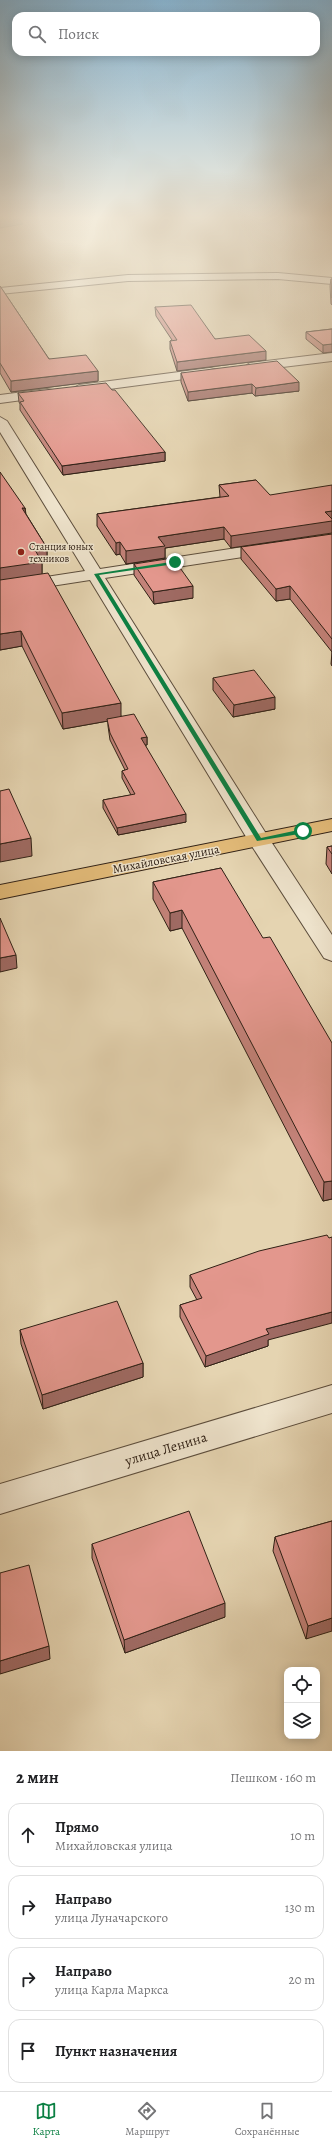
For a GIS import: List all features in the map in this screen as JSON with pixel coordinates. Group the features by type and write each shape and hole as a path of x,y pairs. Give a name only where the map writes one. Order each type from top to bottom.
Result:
{"main road":[{"name":"Михайловская улица","path":"0,892 332,826"}],"street":[{"path":"237,369 332,357"},
{"path":"0,399 221,371"},
{"path":"0,421 96,574 259,840 332,954"},
{"path":"0,590 285,546"},
{"name":"улица Ленина","path":"0,1499 332,1399"}],"building":[{"path":"0,301 10,301 49,359 86,355 98,371 11,381 0,363"},
{"path":"191,305 215,339 249,335 266,351 177,362 170,341 177,340 155,307"},
{"path":"332,329 332,344 323,345 306,332"},
{"path":"277,361 299,382 256,388 252,384 188,392 181,373"},
{"path":"106,383 112,390 115,390 165,452 62,466 20,402 24,401 18,393"},
{"path":"0,472 25,508 22,508 47,548 35,550 42,562 0,568"},
{"path":"256,480 270,495 332,485 332,511 325,512 332,519 332,521 231,536 224,527 158,537 165,546 126,551 120,542 116,543 97,514 229,496 219,485"},
{"path":"332,534 332,639 290,586 276,589 241,547"},
{"path":"173,558 193,586 153,592 134,564"},
{"path":"48,573 121,703 62,713 21,631 0,634 0,580"},
{"path":"254,670 275,697 234,705 213,678"},
{"path":"134,714 147,737 141,738 186,814 117,828 103,800 135,794 122,771 128,769 110,733 107,719"},
{"path":"9,789 31,838 0,844 0,791"},
{"path":"332,846 332,854 327,847"},
{"path":"221,868 263,938 270,937 332,1043 332,1181 324,1182 182,910 170,913 153,882"},
{"path":"0,918 16,955 0,958"},
{"path":"327,1235 329,1238 332,1237 332,1312 266,1329 269,1334 206,1356 180,1305 202,1298 190,1275 259,1251"},
{"path":"117,1301 143,1363 42,1395 20,1330"},
{"path":"189,1511 225,1603 124,1640 92,1544"},
{"path":"332,1521 332,1618 308,1626 275,1537"},
{"path":"29,1565 49,1646 0,1661 0,1573"}],"place":[{"name":"Станция юных техников","path":"21,552"}],"route":[{"path":"175,562 96,574 259,840 303,831"}]}
